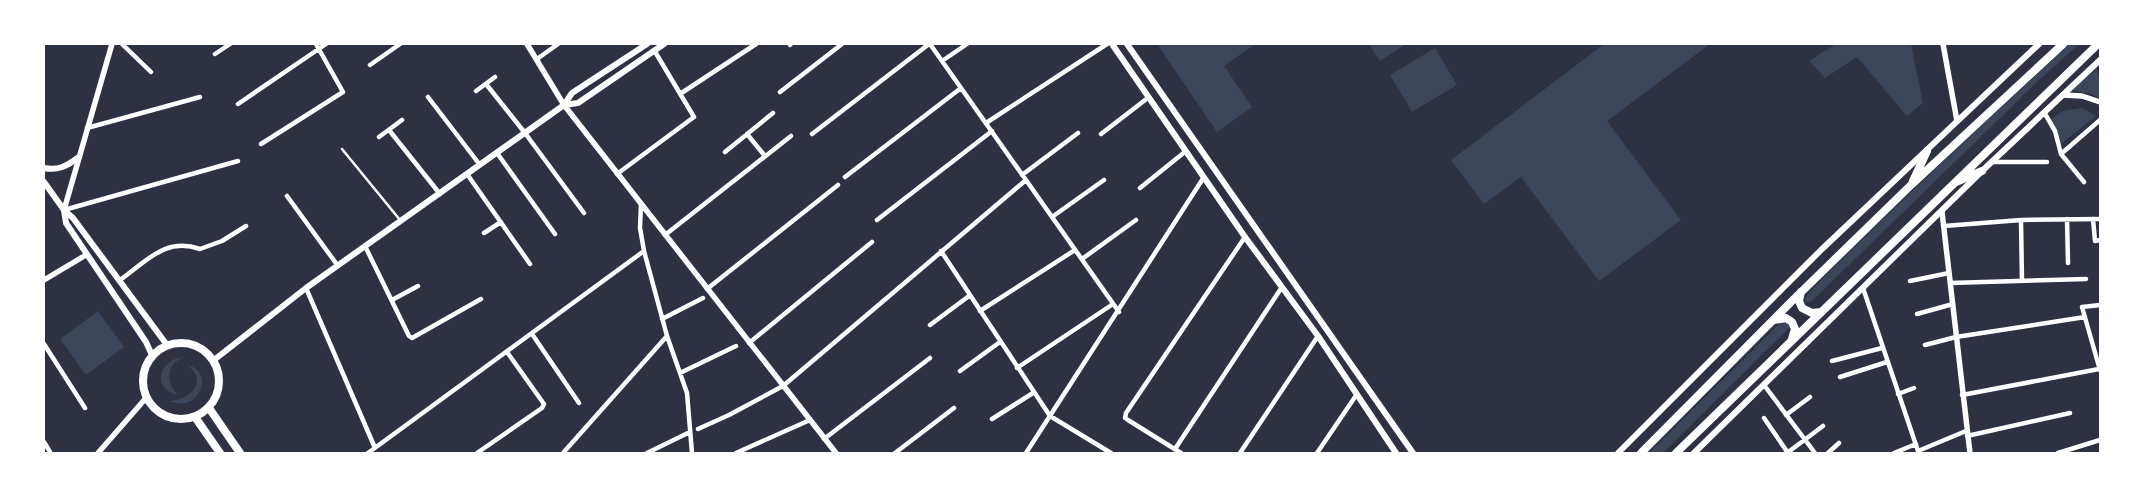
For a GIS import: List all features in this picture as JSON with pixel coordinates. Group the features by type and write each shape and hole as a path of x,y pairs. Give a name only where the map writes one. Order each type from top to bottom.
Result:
{"main road":[{"path":"214,360 306,288 564,106 572,93 647,44"},
{"path":"564,106 578,104 664,44"},
{"path":"1112,44 1245,237 1318,336 1396,453"},
{"path":"1127,44 1413,453"},
{"path":"1618,453 1821,250 2039,44"},
{"path":"1641,453 1801,292 1911,185 2063,44"},
{"path":"1676,453 2098,44"},
{"path":"1694,453 1982,171 2100,60"},
{"path":"608,69 614,78"},
{"path":"1911,185 1927,151"},
{"path":"44,168 54,170 66,166 79,157"},
{"path":"1952,184 1982,171"},
{"path":"44,184 64,210 73,218 167,345"},
{"path":"64,210 66,223 146,342 152,355"},
{"path":"1267,266 1277,259"},
{"path":"1801,292 1799,301 1802,308 1812,313 1821,312"},
{"path":"1772,321 1782,318 1792,322 1795,329 1790,342"},
{"path":"180,342 193,344 204,350 214,360 218,369 220,384 215,400 209,408 195,417 184,420 172,419 162,415 146,398 143,376 146,365 152,355 167,345 180,342"},
{"path":"209,408 240,453"},
{"path":"195,417 220,453"}],"street":[{"path":"64,210 112,44"},
{"path":"122,44 151,72"},
{"path":"214,54 230,44"},
{"path":"238,104 318,46 326,44"},
{"path":"370,65 400,44"},
{"path":"528,44 564,106 836,453"},
{"path":"537,59 558,44"},
{"path":"680,94 756,44"},
{"path":"780,92 842,44"},
{"path":"812,134 930,44 1119,312"},
{"path":"942,61 967,44"},
{"path":"986,123 1107,44"},
{"path":"1943,44 1957,121"},
{"path":"261,144 343,92 318,46"},
{"path":"617,174 694,117 654,50"},
{"path":"476,91 495,77"},
{"path":"486,84 584,213"},
{"path":"845,177 961,88"},
{"path":"2063,95 2082,96 2100,102"},
{"path":"87,128 200,97"},
{"path":"428,97 480,165"},
{"path":"1101,134 1149,97"},
{"path":"2044,112 2055,131 2061,154 2084,182"},
{"path":"725,152 773,113"},
{"path":"379,137 402,120"},
{"path":"2061,154 2100,120"},
{"path":"389,130 440,194"},
{"path":"877,220 992,131"},
{"path":"1022,174 1078,133"},
{"path":"747,134 764,156"},
{"path":"666,236 791,136"},
{"path":"1140,188 1186,151"},
{"path":"497,153 555,234"},
{"path":"64,210 238,161"},
{"path":"1992,162 2047,162"},
{"path":"467,174 530,264"},
{"path":"1026,453 1119,312 1204,177"},
{"path":"698,429 729,415 783,386 1026,180"},
{"path":"1052,217 1104,180"},
{"path":"707,289 838,185"},
{"path":"287,196 338,266"},
{"path":"641,204 640,228 644,251 662,319 687,393 692,453"},
{"path":"1942,212 1970,453"},
{"path":"2067,219 2068,262"},
{"path":"2093,219 2095,241 2100,240"},
{"path":"1944,226 2021,220 2100,219"},
{"path":"1082,259 1136,220"},
{"path":"2021,220 2022,281"},
{"path":"484,233 501,222"},
{"path":"120,280 166,246 186,244 200,249 222,240 246,226"},
{"path":"1181,453 1125,418 1126,413 1245,237"},
{"path":"749,342 872,242"},
{"path":"365,246 409,336 414,338 481,299"},
{"path":"980,311 1075,250"},
{"path":"368,453 644,251"},
{"path":"941,251 1050,416 1111,453"},
{"path":"45,280 86,255"},
{"path":"1910,281 1949,273"},
{"path":"1950,283 2086,278"},
{"path":"392,300 418,286"},
{"path":"1175,449 1282,287"},
{"path":"306,288 375,448"},
{"path":"1863,288 1918,451 1967,434 2070,413"},
{"path":"930,325 970,296"},
{"path":"662,319 703,298"},
{"path":"1017,368 1113,304"},
{"path":"1917,314 1953,304"},
{"path":"1962,395 2100,370 2082,307 2100,305"},
{"path":"1925,345 1956,338 2085,317"},
{"path":"532,334 579,403"},
{"path":"563,453 668,336"},
{"path":"1240,453 1318,336"},
{"path":"960,371 1000,342"},
{"path":"44,344 85,408"},
{"path":"680,373 736,346"},
{"path":"1832,362 1882,348"},
{"path":"477,453 542,408 544,404 507,352"},
{"path":"824,438 930,358"},
{"path":"1840,377 1887,362"},
{"path":"1764,385 1815,453"},
{"path":"1898,394 1914,388"},
{"path":"992,419 1033,392"},
{"path":"1317,453 1357,394"},
{"path":"1786,415 1810,397"},
{"path":"98,453 146,398"},
{"path":"895,453 954,408"},
{"path":"1764,418 1787,453 1823,426"},
{"path":"736,453 810,420"},
{"path":"647,453 690,432"},
{"path":"2058,453 2100,440"},
{"path":"44,442 50,452"},
{"path":"1828,453 1839,443"},
{"path":"1894,453 1916,444"},
{"path":"1099,453 1102,448"}],"lane":[{"path":"342,149 401,222"}],"shaded area":[{"path":"1157,44 1255,44 1224,66 1252,107 1217,132"},
{"path":"1369,44 1406,44 1380,61"},
{"path":"1604,44 1710,44 1607,121 1681,220 1599,281 1521,177 1484,204 1451,160"},
{"path":"1836,44 1911,44 1923,103 1907,116 1857,57 1825,78 1809,61"},
{"path":"2069,44 2079,44 2037,82 1811,302 1806,302 1805,298 1815,286 1909,194"},
{"path":"1435,48 1457,85 1412,112 1390,75"},
{"path":"2097,69 2100,99 2092,94 2072,90"},
{"path":"2082,108 2096,116 2061,144 2051,119 2063,111"},
{"path":"98,311 124,347 86,375 60,339"},
{"path":"1784,321 1789,323 1790,327 1663,453 1649,453 1780,323"},
{"path":"183,357 173,365 169,374 171,384 178,395 164,388 161,376 163,369 168,364 174,359"},
{"path":"187,365 196,369 201,375 200,390 196,397 189,402 169,401 184,397 194,389 197,383 193,371"}]}
